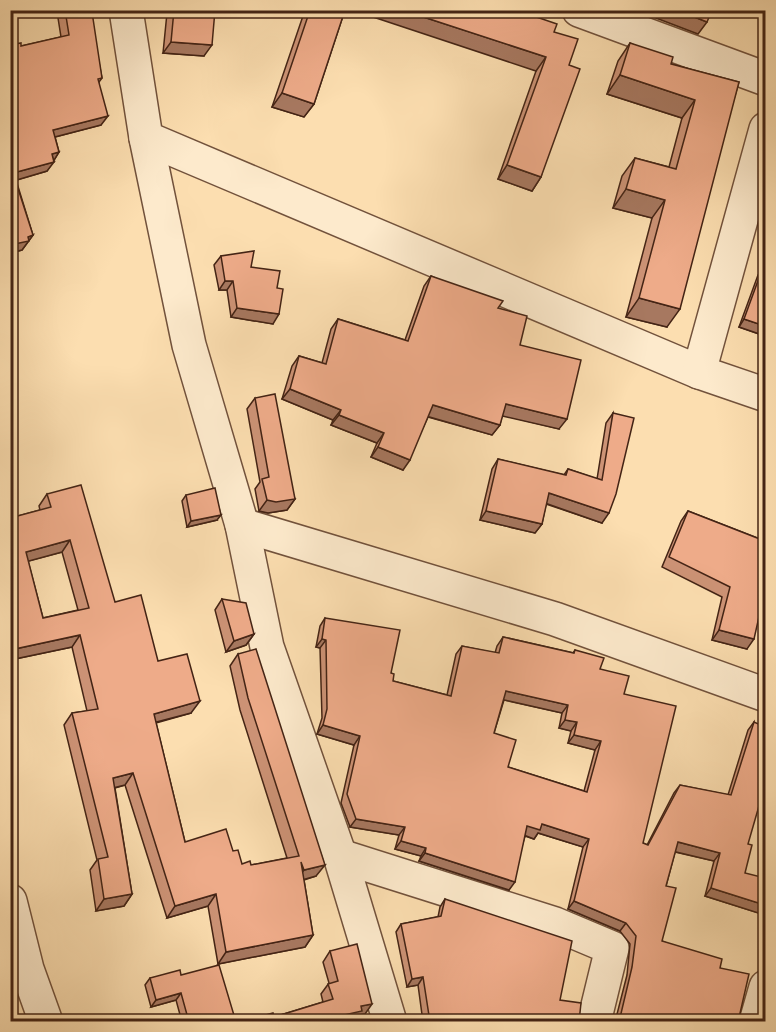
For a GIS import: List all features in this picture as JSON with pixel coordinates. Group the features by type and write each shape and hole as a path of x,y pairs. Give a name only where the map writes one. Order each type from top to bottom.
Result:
{"street":[{"path":"126,10 146,138 189,345 242,525 267,646 340,856 390,1022"},
{"path":"579,10 765,79"},
{"path":"699,372 765,129"},
{"path":"146,138 699,372 765,395"},
{"path":"242,525 555,619 765,695"},
{"path":"340,856 555,924 612,948 594,1022"},
{"path":"10,901 27,969 32,1010"},
{"path":"756,1022 765,987"}],"building":[{"path":"65,10 92,12 102,78 98,79 108,116 53,130 59,152 52,154 54,162 13,173 33,235 28,237 29,241 10,245 10,45 21,43 21,46 69,35"},
{"path":"174,10 215,10 212,45 171,42"},
{"path":"310,10 345,10 314,104 282,93"},
{"path":"402,10 516,10 557,24 554,32 578,39 569,65 580,69 541,177 507,165 546,57"},
{"path":"677,10 712,10 707,22"},
{"path":"630,43 673,57 671,64 739,82 680,309 639,298 665,200 626,189 635,158 676,169 695,100 620,75"},
{"path":"254,251 251,267 280,271 277,288 283,289 279,314 237,308 233,281 225,281 221,256"},
{"path":"763,267 765,267 765,326 744,319"},
{"path":"431,276 503,301 498,308 527,316 520,345 581,360 567,419 506,404 500,425 433,405 410,460 378,447 384,433 339,415 341,410 290,389 299,356 326,364 338,319 408,341"},
{"path":"275,394 295,499 276,502 267,500 262,479 269,477 255,398"},
{"path":"613,413 634,418 616,494 609,513 549,493 542,524 486,511 498,459 566,475 568,469 602,480"},
{"path":"81,485 115,602 141,595 158,661 187,654 200,701 154,714 185,842 226,829 233,851 238,850 242,864 250,861 251,865 299,856 248,698 238,654 256,649 325,865 304,870 301,862 313,935 226,952 216,894 175,906 133,773 113,778 132,894 104,899 98,859 108,857 72,713 98,709 80,635 10,650 10,518 51,507 47,494","holes":["70,540 89,608 43,618 26,552"]},
{"path":"215,488 221,515 191,521 186,495"},
{"path":"688,511 765,541 765,590 754,639 719,630 730,587 669,557"},
{"path":"222,599 246,603 254,634 234,641"},
{"path":"325,618 400,630 391,673 394,674 393,681 451,696 462,646 499,653 503,637 574,653 575,650 604,658 600,669 629,676 624,694 676,706 643,843 648,845 680,785 731,795 754,722 765,727 765,785 748,844 752,845 745,873 765,878 765,905 711,888 720,853 678,842 666,886 676,888 662,941 722,959 720,968 749,974 738,1022 619,1022 632,967 636,936 626,923 574,901 589,839 542,824 540,830 527,826 515,882 425,853 426,848 401,841 405,827 356,819 347,794 360,736 323,725 327,709 326,640 322,639","holes":["506,691 568,705 565,720 577,722 574,735 601,741 587,792 508,767 516,740 494,733"]},
{"path":"445,899 572,941 560,1000 581,1003 579,1022 430,1022 423,977 412,979 401,924 441,916"},
{"path":"357,944 372,1004 361,1006 362,1011 344,1015 346,1022 241,1022 273,1013 274,1017 333,999 328,984 338,981 330,951"},
{"path":"219,965 236,1022 189,1022 181,993 156,1000 150,978 180,970 181,975"}]}
